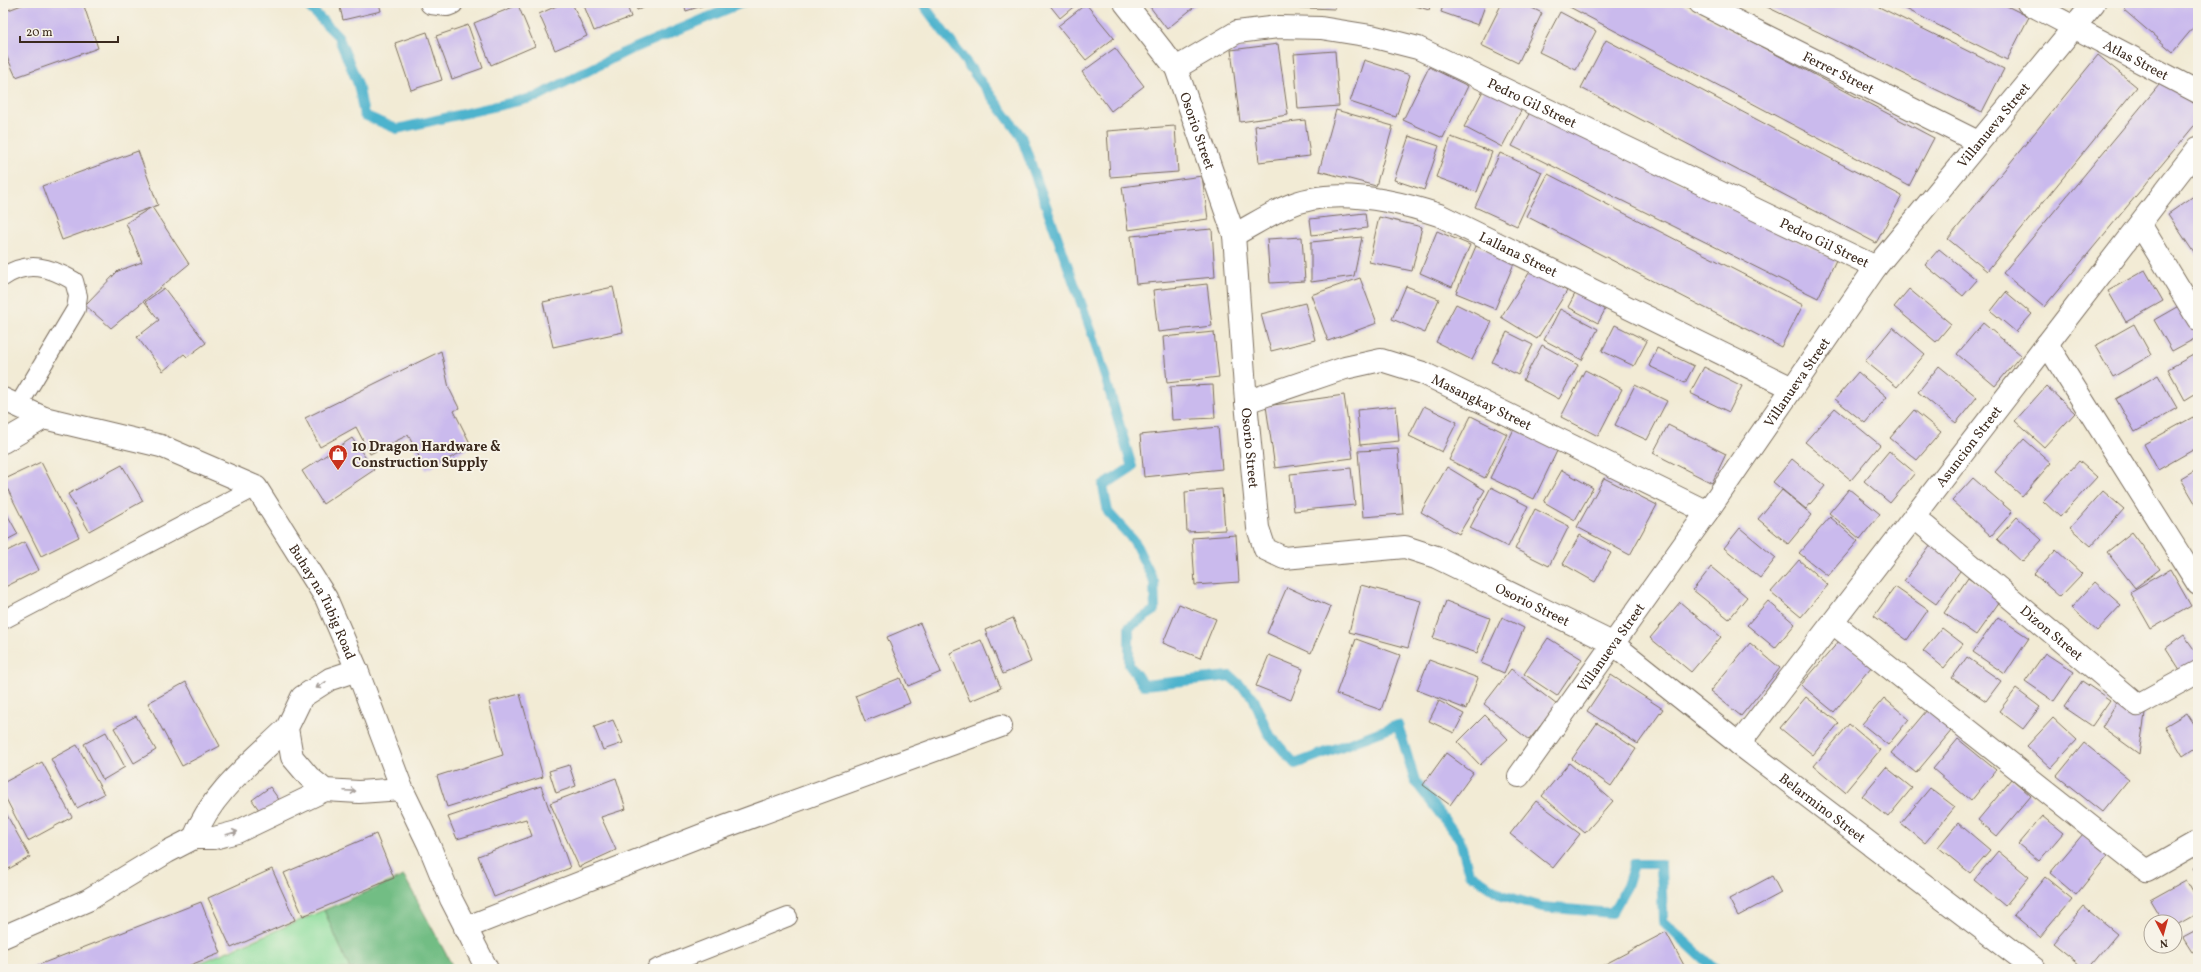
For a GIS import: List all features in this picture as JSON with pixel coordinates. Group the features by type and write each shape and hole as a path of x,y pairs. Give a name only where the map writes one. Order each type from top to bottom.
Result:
{"street":[{"path":"431,3 447,5 452,3"},
{"name":"Osorio Street","path":"1125,3 1176,68 1234,235 1246,402 1258,528 1265,549 1284,558 1405,547 1436,557 1612,643"},
{"name":"Ferrer Street","path":"1700,3 1978,142"},
{"name":"Atlas Street","path":"2028,3 2198,92"},
{"name":"Villanueva Street","path":"1519,776 1612,643 1707,512 1876,267 2094,3"},
{"name":"Pedro Gil Street","path":"1176,68 1236,32 1278,27 1328,29 1371,36 1418,48 1876,267"},
{"name":"Asuncion Street","path":"1739,744 2198,148"},
{"name":"Lallana Street","path":"1234,235 1287,206 1317,199 1355,196 1402,203 1439,215 1792,388"},
{"path":"2140,224 2198,319"},
{"path":"2047,344 2198,584"},
{"name":"Masangkay Street","path":"1246,402 1345,368 1381,360 1423,373 1707,512"},
{"path":"11,403 44,418 161,446 256,487"},
{"path":"3,442 44,418"},
{"name":"Buhay na Tubig Road","path":"256,487 326,598 357,670 402,789 465,928 487,969"},
{"name":"Dizon Street","path":"1914,517 2138,704 2198,672"},
{"path":"1833,623 2147,871 2198,842"},
{"name":"Belarmino Street","path":"1612,643 1739,744 2035,969"},
{"path":"194,838 208,810 237,777 287,728 302,697 330,679 357,670"},
{"path":"465,928 713,832 1001,726"},
{"path":"287,728 292,756 309,777 325,790"},
{"path":"3,937 88,900 167,852 194,838 214,838 237,832 325,790 359,792 402,789"}],"lane":[{"path":"3,276 14,270 35,267 54,270 74,281 78,296 76,309 11,403"},
{"path":"3,620 256,487"},
{"path":"656,969 788,918"}],"green space":[{"path":"404,876 454,969 350,969 324,910"},
{"path":"324,910 350,969 186,969"}],"building":[{"path":"27,3 83,3 98,48 16,77 3,48 3,12"},
{"path":"339,3 379,3 381,11 343,20"},
{"path":"563,3 572,3 587,36 555,50 539,14"},
{"path":"583,3 626,3 631,17 594,31"},
{"path":"635,3 658,3 637,10"},
{"path":"684,3 711,3 686,11"},
{"path":"1048,3 1078,3 1060,18"},
{"path":"1147,3 1199,3 1167,29"},
{"path":"1283,3 1335,3 1335,9 1282,7"},
{"path":"1405,3 1431,3 1429,10"},
{"path":"1444,3 1486,3 1478,25 1441,12"},
{"path":"1502,3 1522,3 1542,13 1518,63 1481,45"},
{"path":"1562,3 1679,3 1934,138 1909,186"},
{"path":"1759,3 1871,3 2004,69 1982,112"},
{"path":"1894,3 2001,3 2029,17 2007,60"},
{"path":"2130,3 2198,3 2198,22 2173,52 2124,10"},
{"path":"1086,4 1114,38 1086,60 1058,26"},
{"path":"518,5 535,46 491,65 474,23"},
{"path":"1560,12 1596,31 1576,70 1539,52"},
{"path":"468,25 483,68 452,79 436,36"},
{"path":"427,32 442,80 411,90 395,43"},
{"path":"1606,40 1902,196 1876,243 1581,88"},
{"path":"1278,44 1288,115 1240,122 1231,50"},
{"path":"1115,48 1144,86 1111,111 1082,72"},
{"path":"1335,51 1339,106 1298,109 1294,54"},
{"path":"2098,55 2137,87 1987,271 1948,239"},
{"path":"1364,60 1410,75 1396,117 1350,102"},
{"path":"1429,67 1468,86 1443,138 1403,120"},
{"path":"2164,79 2198,107 2198,121 2044,307 2003,273"},
{"path":"1486,85 1524,105 1502,147 1464,127"},
{"path":"1336,110 1393,126 1376,186 1319,171"},
{"path":"1531,110 1836,260 1818,298 1512,146"},
{"path":"1305,120 1310,156 1259,162 1255,126"},
{"path":"1175,126 1178,172 1110,177 1107,131"},
{"path":"1409,136 1439,146 1424,190 1394,180"},
{"path":"1451,137 1492,152 1477,192 1436,177"},
{"path":"138,151 158,205 62,240 42,186"},
{"path":"1500,153 1542,172 1517,226 1475,207"},
{"path":"1548,174 1803,305 1781,347 1526,216"},
{"path":"1202,176 1208,219 1128,230 1122,187"},
{"path":"2198,193 2198,259 2168,214"},
{"path":"152,207 189,264 111,328 85,305 118,271 142,262 126,223"},
{"path":"1365,213 1367,228 1312,235 1310,219"},
{"path":"1379,217 1422,227 1412,271 1369,262"},
{"path":"1212,229 1215,277 1136,284 1131,236"},
{"path":"1437,231 1470,245 1452,287 1420,273"},
{"path":"1302,237 1305,281 1270,283 1267,239"},
{"path":"1362,237 1354,276 1311,282 1311,242"},
{"path":"1476,246 1515,261 1495,309 1456,293"},
{"path":"1939,249 1977,280 1963,296 1925,265"},
{"path":"1531,270 1567,291 1537,339 1501,317"},
{"path":"2145,270 2163,301 2126,322 2108,291"},
{"path":"1360,278 1377,323 1328,341 1311,295"},
{"path":"1207,284 1212,326 1158,332 1153,290"},
{"path":"1406,286 1439,299 1425,333 1392,319"},
{"path":"613,287 623,332 553,347 543,302"},
{"path":"164,288 206,343 187,357 184,354 163,371 137,337 159,320 145,302"},
{"path":"1909,289 1951,324 1936,342 1894,307"},
{"path":"1576,292 1606,308 1598,323 1568,307"},
{"path":"2006,292 2032,314 2016,332 1991,311"},
{"path":"1305,303 1315,340 1271,351 1261,314"},
{"path":"1456,304 1492,322 1472,360 1436,342"},
{"path":"2182,304 2198,333 2198,337 2172,351 2154,320"},
{"path":"1560,309 1598,329 1582,360 1544,340"},
{"path":"1983,323 2021,355 1995,386 1957,354"},
{"path":"2134,324 2151,355 2113,377 2095,346"},
{"path":"1615,325 1647,341 1634,366 1602,351"},
{"path":"1893,327 1925,354 1897,387 1865,361"},
{"path":"1214,332 1219,377 1167,383 1163,337"},
{"path":"1507,332 1533,345 1518,375 1492,362"},
{"path":"1542,345 1578,365 1559,399 1523,380"},
{"path":"1657,348 1694,366 1685,383 1649,366"},
{"path":"441,351 449,388 459,408 454,411 472,447 426,470 408,435 370,454 356,427 320,447 305,418"},
{"path":"2195,354 2198,359 2198,392 2185,400 2168,369"},
{"path":"1939,366 1977,397 1956,423 1918,392"},
{"path":"1704,367 1742,386 1729,412 1690,393"},
{"path":"1585,370 1622,389 1598,436 1561,417"},
{"path":"1858,372 1887,397 1865,423 1835,399"},
{"path":"2158,375 2177,408 2135,432 2116,399"},
{"path":"1213,385 1215,418 1172,420 1170,387"},
{"path":"1635,385 1667,401 1647,440 1615,425"},
{"path":"2046,386 2075,413 2044,447 2015,421"},
{"path":"1344,395 1353,458 1275,468 1266,406"},
{"path":"1396,406 1399,441 1360,445 1357,410"},
{"path":"1424,406 1457,422 1442,452 1409,436"},
{"path":"1835,408 1880,445 1851,480 1805,442"},
{"path":"1914,410 1941,432 1917,460 1890,438"},
{"path":"1471,416 1507,434 1485,478 1449,460"},
{"path":"2193,417 2198,425 2198,447 2158,470 2144,444"},
{"path":"1668,425 1726,454 1712,483 1653,453"},
{"path":"1218,427 1222,469 1144,477 1140,435"},
{"path":"1514,429 1558,449 1534,499 1490,478"},
{"name":"10 Dragon Hardware & Construction Supply","path":"352,438 374,470 323,504 302,471"},
{"path":"2024,439 2051,463 2022,496 1995,472"},
{"path":"1398,449 1403,514 1363,517 1358,451"},
{"path":"1889,451 1915,473 1890,503 1864,481"},
{"path":"1792,459 1825,486 1806,509 1773,482"},
{"path":"2079,461 2097,477 2060,517 2043,501"},
{"path":"41,462 79,537 41,556 3,480"},
{"path":"122,465 143,501 89,531 68,494"},
{"path":"1447,467 1485,490 1459,534 1421,512"},
{"path":"1351,468 1355,505 1294,511 1290,474"},
{"path":"2198,469 2198,508 2181,479"},
{"path":"1562,470 1593,488 1575,520 1544,502"},
{"path":"1604,478 1657,505 1630,555 1577,527"},
{"path":"1973,478 2012,512 1991,536 1952,501"},
{"path":"1491,487 1528,506 1508,547 1470,528"},
{"path":"1222,489 1225,530 1187,532 1185,492"},
{"path":"1849,489 1880,514 1860,539 1829,513"},
{"path":"1782,490 1812,515 1788,544 1758,519"},
{"path":"2103,491 2124,509 2091,546 2070,528"},
{"path":"3,507 18,534 3,542"},
{"path":"1535,509 1569,526 1549,566 1515,549"},
{"path":"1830,517 1858,541 1828,576 1799,553"},
{"path":"2017,517 2042,540 2022,562 1997,539"},
{"path":"1740,528 1776,558 1760,578 1724,548"},
{"path":"2132,532 2160,569 2135,588 2107,552"},
{"path":"1236,535 1239,582 1195,585 1192,538"},
{"path":"1580,535 1611,553 1595,582 1563,564"},
{"path":"25,542 39,570 3,588 3,553"},
{"path":"1931,544 1963,567 1936,604 1904,581"},
{"path":"2056,550 2082,574 2060,597 2034,574"},
{"path":"1799,560 1828,585 1801,617 1771,592"},
{"path":"1711,567 1747,597 1729,619 1693,590"},
{"path":"2170,569 2191,606 2151,629 2130,592"},
{"path":"1968,578 2000,601 1976,635 1944,613"},
{"path":"2095,582 2121,605 2097,631 2071,608"},
{"path":"1361,585 1421,601 1408,648 1349,632"},
{"path":"1287,587 1331,607 1311,653 1267,633"},
{"path":"1895,587 1928,610 1907,640 1874,616"},
{"path":"1446,601 1490,618 1477,653 1433,638"},
{"path":"1768,601 1795,624 1775,648 1747,625"},
{"path":"1680,602 1721,637 1691,672 1650,638"},
{"path":"1179,604 1216,619 1200,658 1163,643"},
{"path":"1502,617 1524,628 1504,673 1481,663"},
{"path":"1998,617 2029,638 2005,674 1973,652"},
{"path":"1013,618 1031,662 1003,674 985,630"},
{"path":"920,623 941,672 908,686 887,637"},
{"path":"1942,628 1963,644 1944,668 1923,651"},
{"path":"2184,635 2198,655 2198,662 2182,673 2166,648"},
{"path":"1548,638 1582,659 1557,696 1524,674"},
{"path":"1356,639 1400,655 1381,710 1336,694"},
{"path":"981,640 1001,688 970,701 950,653"},
{"path":"1840,640 1872,666 1834,712 1801,685"},
{"path":"1750,643 1780,668 1741,716 1710,691"},
{"path":"2045,653 2074,672 2054,701 2025,681"},
{"path":"1269,655 1303,669 1291,700 1256,686"},
{"path":"1967,657 2001,681 1986,701 1952,678"},
{"path":"1429,660 1478,678 1466,709 1417,690"},
{"path":"1511,669 1557,705 1529,740 1484,704"},
{"path":"1611,675 1663,709 1638,744 1587,711"},
{"path":"900,678 910,703 865,721 855,696"},
{"path":"2082,681 2110,700 2092,726 2064,707"},
{"path":"186,682 220,746 182,766 148,703"},
{"path":"2016,689 2040,707 2023,729 1999,711"},
{"path":"520,694 543,777 447,807 437,776 503,755 489,702"},
{"path":"1806,697 1839,723 1813,755 1780,728"},
{"path":"1884,698 1909,719 1888,745 1862,724"},
{"path":"1439,701 1464,714 1454,733 1429,721"},
{"path":"2117,702 2145,714 2139,754 2102,727"},
{"path":"1927,710 1952,730 1916,773 1891,753"},
{"path":"2187,713 2198,730 2198,746 2183,756 2165,726"},
{"path":"1485,715 1508,739 1480,765 1458,742"},
{"path":"136,716 156,750 134,763 114,728"},
{"path":"2053,718 2077,740 2051,768 2027,746"},
{"path":"613,720 623,743 603,750 594,727"},
{"path":"1597,723 1636,749 1611,786 1572,759"},
{"path":"1849,724 1880,750 1845,792 1814,766"},
{"path":"106,732 125,767 103,780 84,744"},
{"path":"1958,739 1996,770 1971,801 1933,769"},
{"path":"2084,743 2129,779 2102,812 2057,776"},
{"path":"77,745 104,794 77,808 51,759"},
{"path":"1446,753 1473,773 1450,805 1423,785"},
{"path":"42,762 72,817 28,841 3,793 3,783"},
{"path":"1569,763 1613,801 1585,833 1542,796"},
{"path":"569,765 576,786 556,793 549,771"},
{"path":"1886,767 1912,788 1888,817 1862,796"},
{"path":"616,778 626,809 601,817 616,850 579,867 550,803"},
{"path":"2012,779 2031,796 1997,836 1978,820"},
{"path":"541,786 570,868 494,897 478,856 532,836 526,819 457,839 448,817"},
{"path":"270,787 280,801 262,814 252,800"},
{"path":"1930,788 1955,807 1925,843 1901,823"},
{"path":"1536,801 1580,834 1553,868 1510,834"},
{"path":"3,808 30,857 3,872"},
{"path":"2042,816 2063,833 2039,861 2018,844"},
{"path":"1958,823 1990,850 1970,873 1938,847"},
{"path":"376,834 394,878 303,916 284,873"},
{"path":"2083,834 2108,855 2076,895 2050,873"},
{"path":"1998,851 2029,877 2005,906 1974,880"},
{"path":"2198,865 2198,876 2193,868"},
{"path":"272,869 295,920 231,948 208,898"},
{"path":"1772,876 1781,893 1738,916 1729,899"},
{"path":"2045,877 2072,899 2040,937 2014,915"},
{"path":"2186,880 2198,901 2198,913 2183,921 2183,914 2158,914 2150,900"},
{"path":"201,902 221,953 180,969 28,969"},
{"path":"2084,907 2117,934 2088,969 2085,969 2053,943"},
{"path":"2198,930 2198,949 2192,952 2183,938"},
{"path":"1666,932 1686,969 1596,969"}],"waterway":[{"path":"305,3 338,36 358,84 364,115 397,129 536,97 623,53 742,3"},
{"path":"922,3 1021,136 1093,336 1132,467 1103,486 1108,512 1134,541 1154,582 1155,610 1129,627 1129,665 1144,685 1230,676 1253,697 1268,733 1295,764 1398,725 1415,781 1460,840 1469,873 1502,895 1542,907 1612,913 1627,886 1634,864 1661,864 1663,921 1711,966 1717,969"}],"place":[{"name":"10 Dragon Hardware & Construction Supply","path":"338,471"}]}
